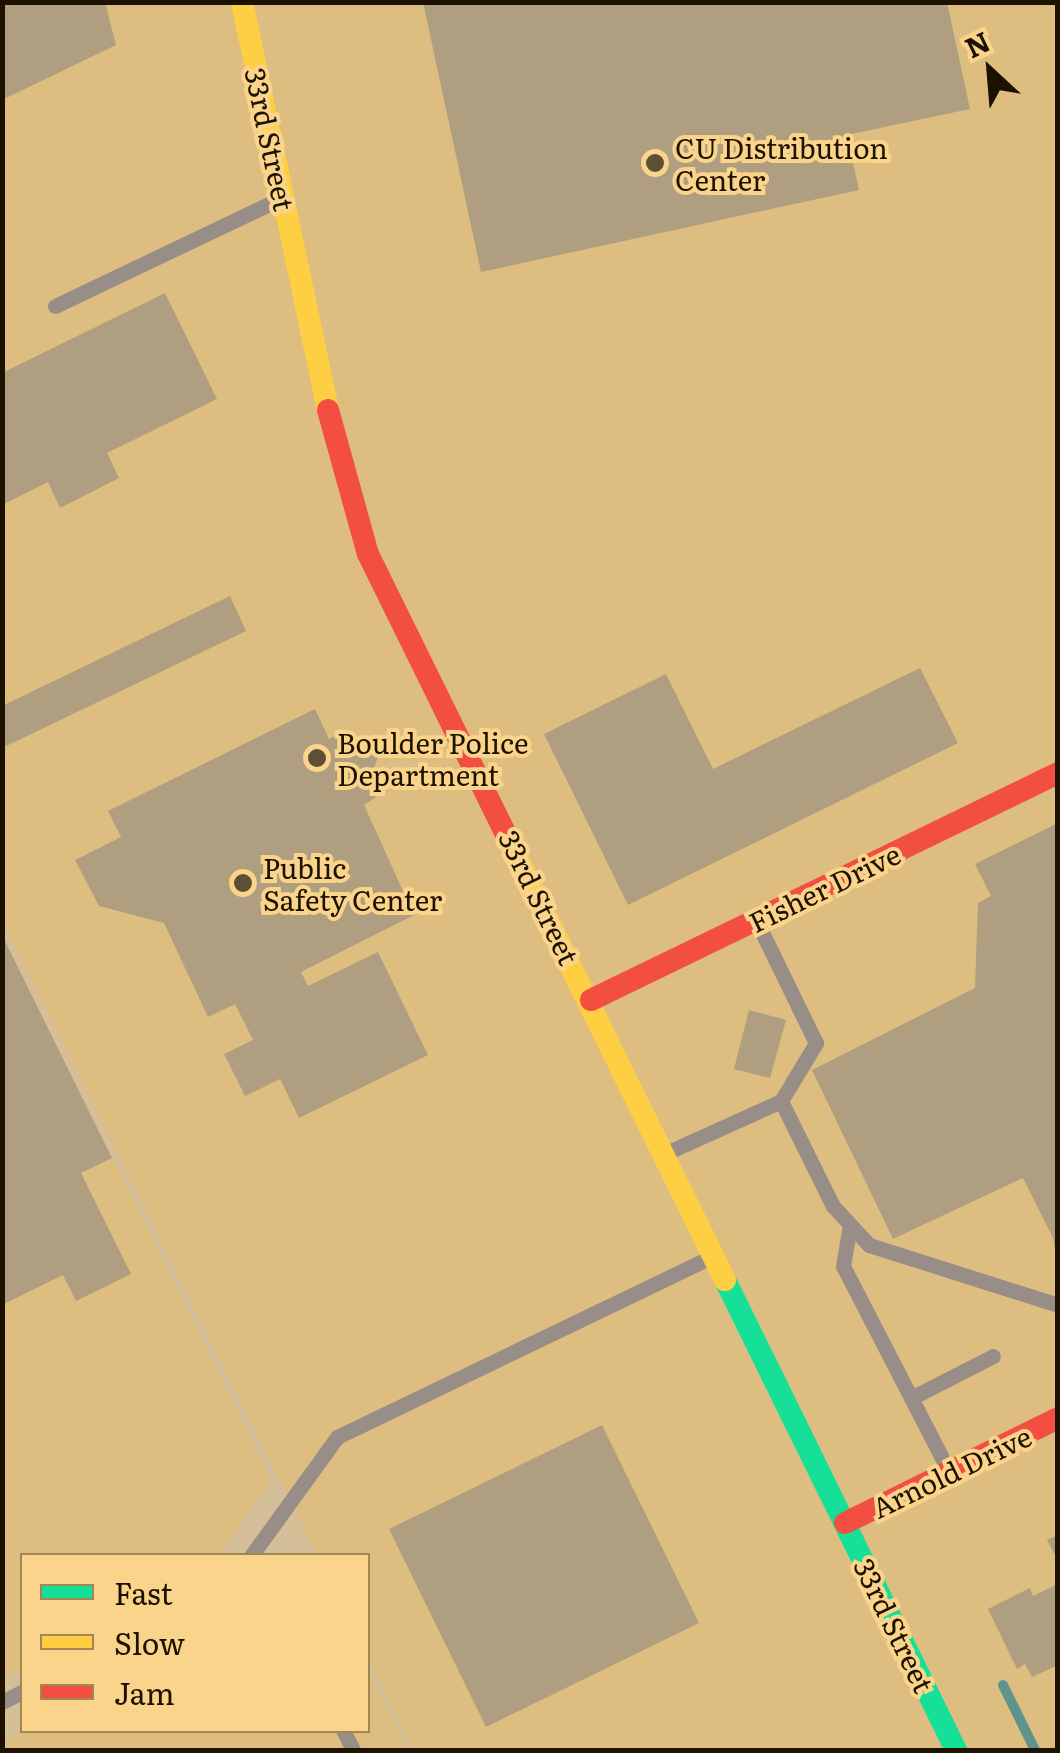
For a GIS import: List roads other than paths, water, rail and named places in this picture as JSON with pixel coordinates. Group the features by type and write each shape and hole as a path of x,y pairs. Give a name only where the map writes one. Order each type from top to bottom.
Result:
{"street":[{"name":"33rd Street","path":"242,2 342,476 368,554 591,1000 956,1750"},
{"name":"Fisher Drive","path":"591,1000 1058,773"},
{"name":"Arnold Drive","path":"845,1523 1058,1418"}],"lane":[{"path":"55,306 283,197"},
{"path":"666,1153 781,1101 816,1043 756,920"},
{"path":"781,1101 833,1206 868,1245 1058,1305"},
{"path":"850,1225 843,1266 950,1472"},
{"path":"253,1553 337,1437 714,1255"},
{"path":"911,1398 993,1356"}],"waterway":[{"path":"1003,1685 1035,1750"}],"place":[{"name":"CU Distribution Center","path":"655,163"},
{"name":"Boulder Police Department","path":"317,758"},
{"name":"Public Safety Center","path":"243,883"}]}
